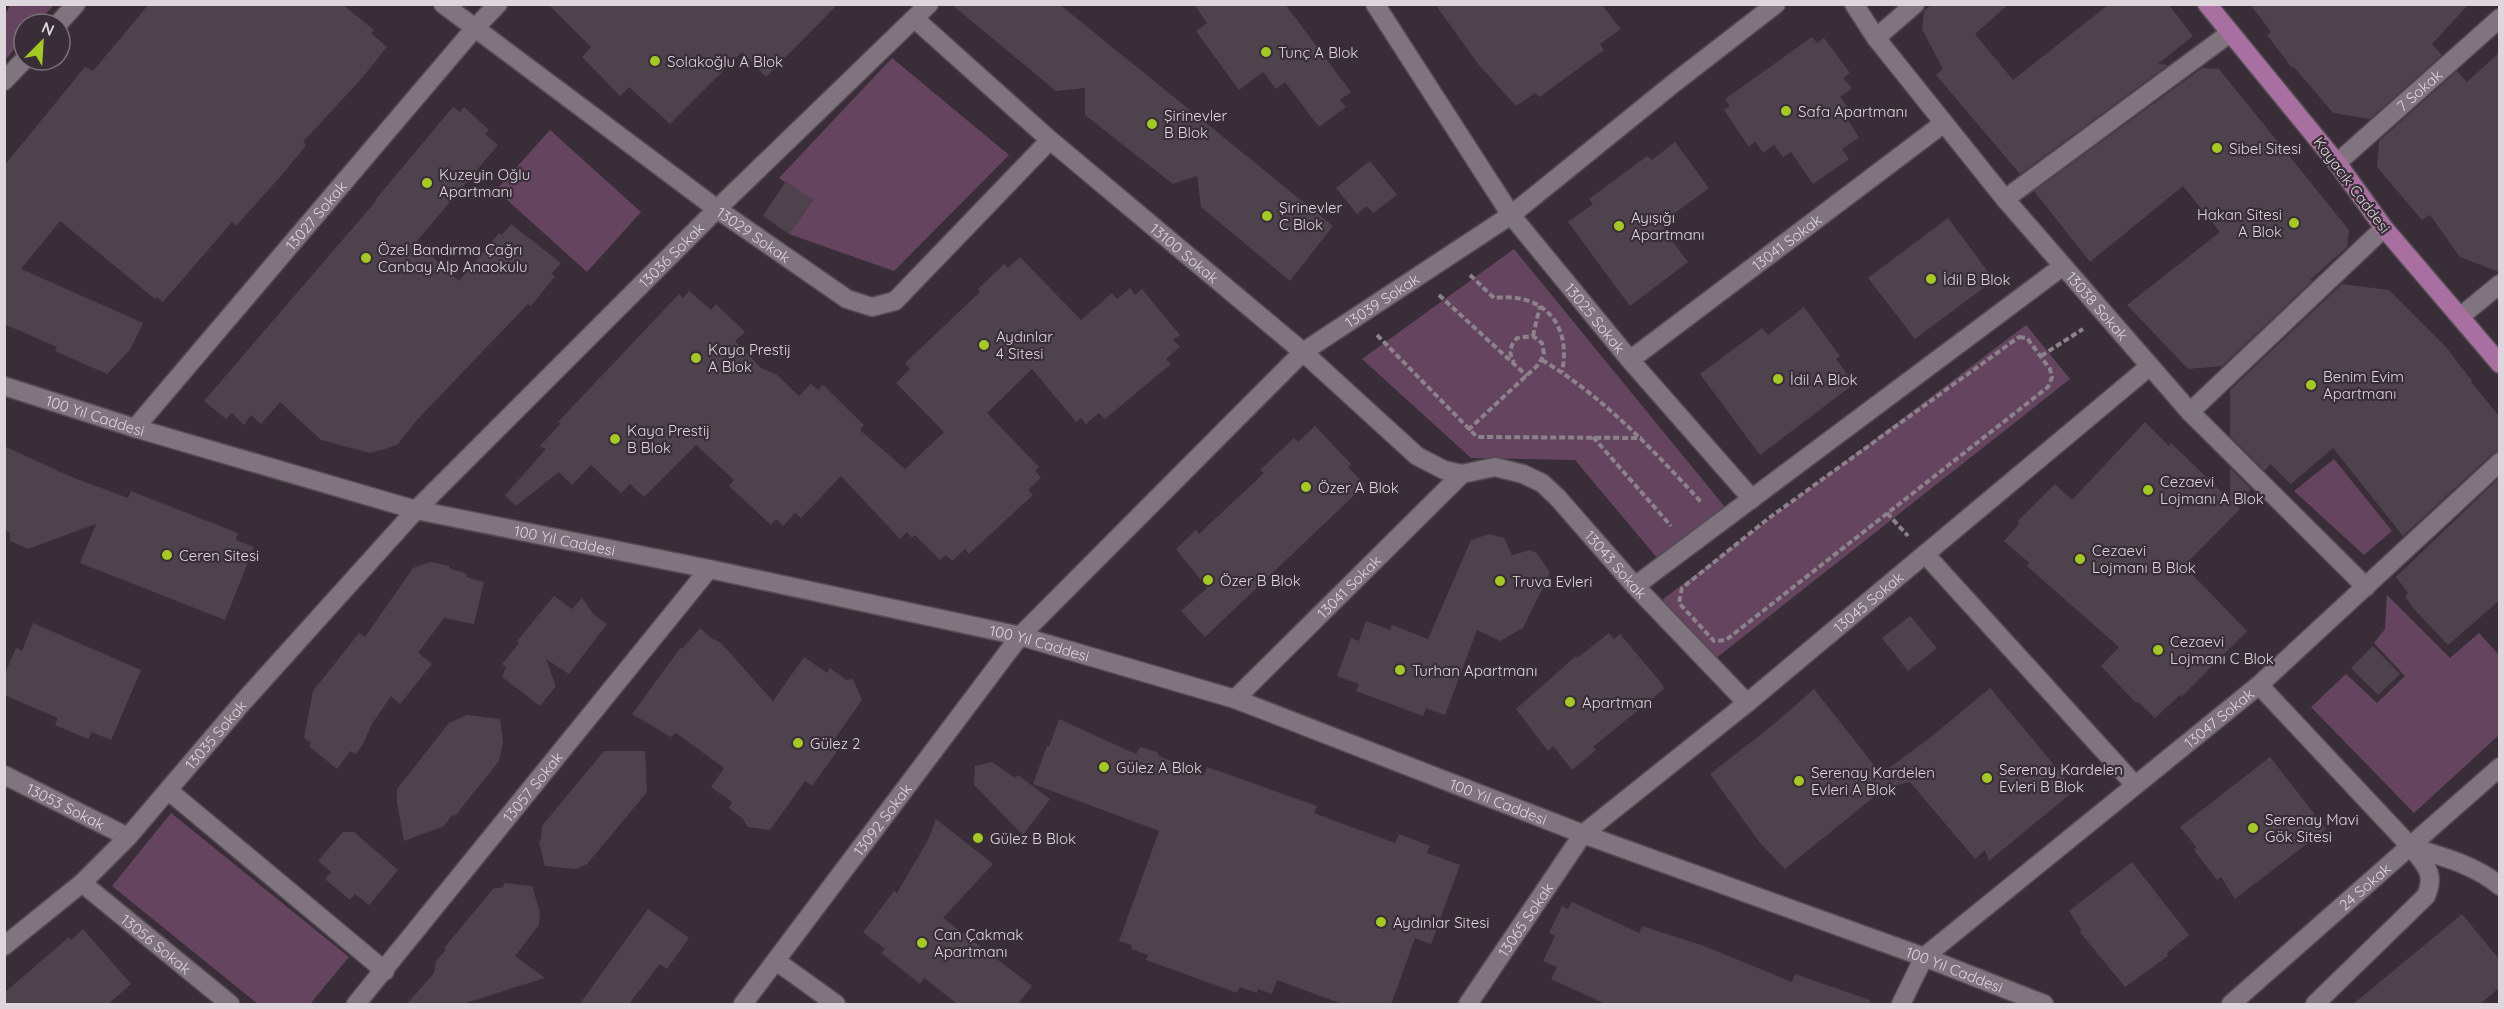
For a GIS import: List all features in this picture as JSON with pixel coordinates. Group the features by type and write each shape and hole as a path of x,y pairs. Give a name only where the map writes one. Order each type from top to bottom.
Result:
{"main road":[{"name":"Kayacık Caddesi","path":"2207,4 2337,163 2384,228 2461,316 2499,364"}],"street":[{"name":"13029 Sokak","path":"442,4 717,209 847,299 872,307 895,301 1050,140"},
{"name":"13027 Sokak","path":"135,428 498,4"},
{"name":"13036 Sokak","path":"416,510 717,209 929,4"},
{"name":"13025 Sokak","path":"1375,4 1511,215 1630,360 1752,499"},
{"name":"13039 Sokak","path":"1020,636 1303,352 1511,215 1776,4"},
{"name":"13038 Sokak","path":"1854,4 1876,38 2005,199 2190,412 2366,587"},
{"path":"1876,38 1915,4"},
{"name":"7 Sokak","path":"2337,163 2499,18"},
{"name":"13100 Sokak","path":"915,19 1050,140 1303,352 1417,456 1444,470 1462,474"},
{"path":"2005,199 2230,33"},
{"name":"13041 Sokak","path":"1630,360 1944,123"},
{"path":"2190,412 2384,228"},
{"path":"1635,586 2063,266"},
{"path":"2461,316 2499,284"},
{"name":"13045 Sokak","path":"1582,834 1747,703 2150,366"},
{"name":"100 Yıl Caddesi","path":"4,386 135,428 416,510 709,569 1020,636 1235,699 1582,834 1924,957 2044,1005"},
{"name":"13047 Sokak","path":"1924,957 2259,685 2499,462"},
{"name":"13043 Sokak","path":"1462,474 1495,467 1523,474 1542,483 1635,586 1747,703"},
{"name":"13041 Sokak","path":"1235,699 1462,474"},
{"name":"13035 Sokak","path":"4,946 82,883 128,837 170,791 243,702 416,510"},
{"path":"1925,554 2135,785"},
{"name":"13057 Sokak","path":"356,1005 709,569"},
{"name":"13092 Sokak","path":"743,1005 1020,636"},
{"path":"2259,685 2411,847 2429,872 2431,885 2426,897 2314,1005"},
{"name":"24 Sokak","path":"2230,1005 2499,767"},
{"name":"13053 Sokak","path":"4,775 128,837"},
{"path":"170,791 385,971"},
{"name":"13065 Sokak","path":"1468,1005 1582,834"},
{"path":"2411,847 2452,860 2492,880 2499,886"},
{"name":"13056 Sokak","path":"82,883 230,1005"},
{"path":"1901,1005 1924,957"},
{"path":"776,961 836,1005"}],"path":[{"path":"1450,256 1494,298 1510,296 1526,299 1540,306 1552,316 1562,336 1565,357 1562,372"},
{"path":"1418,276 1527,376"},
{"path":"1533,336 1540,306"},
{"path":"2041,356 2105,314"},
{"path":"1357,315 1477,437 1642,438"},
{"path":"1468,430 1542,360 1544,348 1533,336 1522,336 1513,342 1510,352 1514,362"},
{"path":"2019,337 2027,338 2041,356 2050,369 2052,377 2048,387 1726,640 1714,641 1679,603 1682,588 1769,518 2019,337"},
{"path":"1542,360 1562,372 1642,438 1720,522"},
{"path":"1593,436 1689,546"}],"shaded area":[{"path":"10,5 54,5 47,12 12,12 12,52 5,60 5,15"},
{"path":"892,58 1009,155 894,271 789,234 813,200 779,178"},
{"path":"550,130 641,212 587,272 496,190"},
{"path":"1514,249 1729,512 1658,559 1575,460 1471,458 1362,359"},
{"path":"2026,325 2070,379 1715,659 1662,600"},
{"path":"2334,459 2392,531 2364,555 2294,491"},
{"path":"2387,595 2450,658 2479,633 2499,655 2499,735 2414,813 2311,707 2346,674 2377,703 2405,676 2374,643 2385,629"},
{"path":"171,813 349,957 310,1004 258,1004 112,886"}],"building":[{"path":"149,4 342,4 374,30 371,33 387,47 362,78 303,142 306,145 287,169 236,226 232,222 163,302 156,297 155,299 60,221 21,269 143,323 130,350 107,374 55,351 57,347 4,324 4,166 85,67 93,71"},
{"path":"548,4 838,4 766,77 742,52 670,124 629,87 620,96 582,57 591,47"},
{"path":"951,4 1059,4 1333,226 1290,281 1201,207 1197,176 1173,184 1085,115 1085,88 1056,91"},
{"name":"Tunç A Blok","path":"1194,4 1285,4 1351,92 1340,100 1346,107 1319,127 1285,82 1276,89 1263,72 1239,90 1196,31 1207,23"},
{"path":"1435,4 1601,4 1621,29 1600,44 1604,50 1540,97 1535,93 1516,106 1479,65"},
{"path":"1932,4 2009,4 1975,34 2013,80 2109,4 2168,4 2193,36 2158,64 2168,65 2020,174 1936,75 1943,69 1922,29 1924,11"},
{"path":"2250,4 2469,4 2432,44 2442,55 2370,119 2333,113 2294,67 2292,68 2267,35 2271,32"},
{"name":"Safa Apartmanı","path":"1812,37 1817,43 1824,38 1850,73 1843,78 1852,88 1840,97 1850,110 1844,113 1859,138 1842,149 1849,159 1813,184 1791,152 1783,157 1774,145 1763,153 1755,141 1749,147 1724,110 1730,106 1725,99"},
{"path":"2499,53 2499,272 2460,257 2430,215 2422,220 2377,167 2379,141 2457,71 2467,82"},
{"path":"2202,68 2219,69 2349,230 2347,247 2222,366 2188,369 2127,305 2220,232 2183,186 2090,262 2034,191"},
{"path":"453,107 460,112 464,107 489,130 485,134 498,145 416,242 459,281 499,233 502,235 511,224 561,263 551,274 555,276 531,306 528,304 416,421 398,444 370,453 321,440 280,402 261,424 251,415 244,425 232,413 226,419 204,401 376,201"},
{"name":"Ayışığı Apartmanı","path":"1675,142 1709,188 1668,218 1671,223 1663,229 1688,262 1630,306 1568,222 1593,204 1589,199 1647,156 1652,160"},
{"path":"1370,161 1397,195 1373,213 1367,206 1357,214 1336,188"},
{"path":"786,181 813,200 789,234 763,216"},
{"name":"İdil B Blok","path":"1948,218 1994,280 1915,339 1868,278"},
{"path":"1020,257 1081,320 1112,293 1117,299 1130,288 1135,295 1142,289 1180,335 1173,340 1180,347 1166,359 1171,364 1105,419 1099,413 1086,424 1081,418 1076,422 1032,369 987,413 1039,467 1035,471 1041,477 1028,490 1033,495 969,554 965,549 952,561 946,555 940,560 915,535 912,538 907,532 900,539 841,476 801,518 795,513 783,526 776,519 771,525 729,486 734,480 696,445 644,497 630,484 621,493 591,465 572,485 559,472 516,506 505,495 546,449 540,446 561,423 558,422 679,294 683,298 689,291 711,310 716,304 745,332 735,341 761,368 776,374 799,396 811,384 818,390 823,385 864,425 860,430 905,469 944,432 896,383 910,369 905,363 980,292 978,289 1004,264 1008,268"},
{"path":"2342,284 2389,290 2446,347 2499,416 2499,451 2492,454 2403,536 2333,448 2291,484 2270,464 2265,471 2230,436 2230,390"},
{"name":"İdil A Blok","path":"1804,307 1840,356 1836,359 1854,384 1760,455 1700,374 1762,328 1768,335"},
{"path":"2145,422 2169,446 2171,443 2230,500 2230,468 2251,489 2238,507 2240,509 2184,566 2247,631 2181,697 2180,695 2155,718 2138,702 2136,703 2101,666 2119,647 2027,566 2029,563 2004,541 2019,524 2018,521 2055,484 2072,500"},
{"path":"1315,426 1351,464 1348,467 1365,485 1205,637 1181,611 1207,588 1176,549 1196,530 1199,534 1264,473 1260,470 1294,438 1298,442"},
{"name":"Ceren Sitesi","path":"4,446 69,476 128,498 131,491 238,533 236,540 254,547 225,620 80,563 96,524 28,549 10,541 10,533 4,530"},
{"path":"2499,478 2499,601 2448,645 2413,608 2405,596 2408,593 2396,577"},
{"path":"1489,534 1504,538 1512,555 1530,550 1537,553 1550,573 1523,628 1500,641 1477,630 1445,715 1426,708 1423,716 1356,691 1359,684 1337,676 1351,638 1359,641 1366,621 1390,630 1392,625 1428,639 1471,540"},
{"path":"431,562 449,566 449,568 467,574 466,577 484,582 474,624 444,618 418,653 432,664 400,704 391,696 372,724 356,754 350,751 337,769 309,746 311,743 304,738 313,691 359,633 365,637 413,568"},
{"path":"554,596 572,609 582,598 594,615 607,624 569,674 546,659 556,686 540,706 502,677 506,667 502,664 519,643 517,641"},
{"path":"1910,616 1937,648 1908,671 1882,638"},
{"path":"33,623 141,670 111,740 92,732 88,739 55,725 58,718 4,695 4,676 16,648 22,651"},
{"path":"700,628 721,643 773,701 804,657 827,673 830,668 846,680 853,679 862,700 831,744 838,750 812,786 805,781 770,830 748,827 743,819 729,808 732,802 711,787 724,768 676,733 671,737 632,714 681,647 682,649"},
{"name":"Apartman","path":"1609,633 1614,639 1620,634 1664,689 1593,747 1596,750 1572,770 1553,746 1548,751 1516,709 1576,656 1577,658"},
{"path":"2373,646 2400,674 2378,695 2351,668"},
{"path":"1990,688 2075,790 1989,861 1985,850 1975,859 1910,782 1885,788 1785,869 1760,843 1710,774 1814,689 1881,774 1931,737"},
{"path":"467,715 500,719 503,742 499,761 455,816 452,815 444,826 404,841 397,803 397,789 449,723"},
{"path":"1059,719 1136,754 1140,747 1157,752 1159,756 1204,775 1207,767 1317,806 1314,813 1395,843 1399,834 1430,846 1427,853 1460,865 1431,944 1415,938 1391,1005 1345,1005 1277,980 1272,994 1258,989 1257,993 1240,987 1237,993 1146,960 1148,955 1131,949 1132,945 1119,941 1159,831 1033,784"},
{"path":"604,751 645,751 647,792 587,864 577,869 545,866 539,842 542,826"},
{"name":"Serenay Mavi Gök Sitesi","path":"2270,757 2326,829 2235,899 2221,877 2217,880 2194,850 2196,847 2180,827"},
{"path":"992,762 1015,778 1018,775 1050,799 1023,835 974,785 975,766"},
{"name":"Can Çakmak Apartmanı","path":"936,819 993,864 943,918 1032,986 1017,1005 959,1005 924,978 920,984 881,953 885,949 863,932 894,891 897,893 928,840"},
{"path":"343,832 354,832 398,870 369,905 355,894 350,900 325,879 331,872 318,861"},
{"path":"2132,862 2189,935 2167,953 2168,956 2125,987 2079,931 2082,931 2069,911"},
{"path":"504,883 532,886 540,912 539,925 515,956 545,978 459,1005 406,1005 434,973 436,961 446,950 444,948 493,889 503,887"},
{"path":"1572,902 1639,933 1642,926 1704,946 1792,982 1795,974 1870,1000 1869,1005 1608,1005 1551,979 1557,967 1543,961 1555,936 1549,933 1562,906 1568,909"},
{"path":"648,909 689,938 667,969 660,964 628,1005 579,1005"},
{"path":"2462,914 2499,959 2499,988 2479,1005 2352,1005"},
{"path":"83,929 131,984 107,1005 4,1005 4,993 69,937 71,940"}],"place":[{"name":"Tunç A Blok","path":"1266,52"},
{"name":"Solakoğlu A Blok","path":"655,61"},
{"name":"Safa Apartmanı","path":"1786,111"},
{"name":"Şirinevler B Blok","path":"1152,124"},
{"name":"Sibel Sitesi","path":"2217,148"},
{"name":"Kuzeyin Oğlu Apartmanı","path":"427,183"},
{"name":"Şirinevler C Blok","path":"1267,216"},
{"name":"Hakan Sitesi A Blok","path":"2294,223"},
{"name":"Ayışığı Apartmanı","path":"1619,226"},
{"name":"Özel Bandırma Çağrı Canbay Alp Anaokulu","path":"366,258"},
{"name":"İdil B Blok","path":"1931,279"},
{"name":"Aydınlar 4 Sitesi","path":"984,345"},
{"name":"Kaya Prestij A Blok","path":"696,358"},
{"name":"İdil A Blok","path":"1778,379"},
{"name":"Benim Evim Apartmanı","path":"2311,385"},
{"name":"Kaya Prestij B Blok","path":"615,439"},
{"name":"Özer A Blok","path":"1306,487"},
{"name":"Cezaevi Lojmanı A Blok","path":"2148,490"},
{"name":"Ceren Sitesi","path":"167,555"},
{"name":"Cezaevi Lojmanı B Blok","path":"2080,559"},
{"name":"Özer B Blok","path":"1208,580"},
{"name":"Truva Evleri","path":"1500,581"},
{"name":"Cezaevi Lojmanı C Blok","path":"2158,650"},
{"name":"Turhan Apartmanı","path":"1400,670"},
{"name":"Apartman","path":"1570,702"},
{"name":"Gülez 2","path":"798,743"},
{"name":"Gülez A Blok","path":"1104,767"},
{"name":"Serenay Kardelen Evleri B Blok","path":"1987,778"},
{"name":"Serenay Kardelen Evleri A Blok","path":"1799,781"},
{"name":"Serenay Mavi Gök Sitesi","path":"2253,828"},
{"name":"Gülez B Blok","path":"978,838"},
{"name":"Aydınlar Sitesi","path":"1381,922"},
{"name":"Can Çakmak Apartmanı","path":"922,943"}]}
